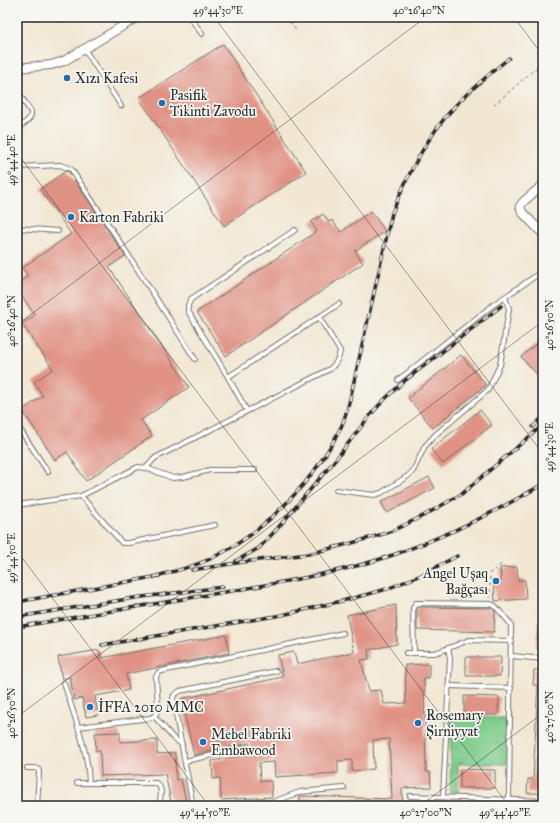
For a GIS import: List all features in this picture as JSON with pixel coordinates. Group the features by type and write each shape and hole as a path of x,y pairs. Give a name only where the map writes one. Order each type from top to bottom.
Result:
{"street":[{"path":"17,68 57,64 85,50 138,17"},
{"path":"543,185 520,206 522,212 543,234"}],"lane":[{"path":"190,17 202,34"},
{"path":"85,50 121,106"},
{"path":"17,128 32,115 20,95"},
{"path":"17,143 19,154 17,180"},
{"path":"18,167 60,165 71,169 195,359"},
{"path":"17,228 58,231"},
{"path":"247,411 188,311 188,305 192,299 295,230"},
{"path":"398,380 475,319 543,271"},
{"path":"336,490 374,494 381,493 408,476 413,471 425,446 434,435 488,390 500,365 509,309 505,297"},
{"path":"228,377 339,304"},
{"path":"146,468 155,458 330,369 335,365 340,357 340,351 319,317"},
{"path":"17,425 48,472"},
{"path":"17,505 81,496 138,467 146,468 173,478 184,477 210,470 255,470"},
{"path":"81,496 122,543 130,543 214,525"},
{"path":"414,653 413,608 416,603 491,604 495,606 510,623 512,656 509,800"},
{"path":"78,727 150,718 154,716 158,712 156,677 158,673 162,671 343,633"},
{"path":"406,653 434,653 469,640 512,641"},
{"path":"443,797 450,658 448,648"},
{"path":"512,656 543,659"},
{"path":"193,806 173,699 174,695 176,693 276,671"},
{"path":"64,683 78,727 87,763 88,783"},
{"path":"449,686 511,688"},
{"path":"154,716 174,739 182,744"},
{"path":"185,761 246,748"},
{"path":"27,768 35,768 39,772 38,806"},
{"path":"77,783 156,783 159,784 161,790 159,806"},
{"path":"247,806 273,802 300,792 344,788"},
{"path":"410,796 543,801"}],"path":[{"path":"287,17 296,30"},
{"path":"494,105 543,62"},
{"path":"491,604 490,573 503,563"}],"green space":[{"path":"451,717 507,718 507,764 458,764 458,792 450,792"}],"building":[{"path":"223,44 306,172 224,226 139,98"},
{"path":"66,171 69,172 125,256 109,267 189,387 141,420 152,436 86,481 67,452 55,460 22,410 43,396 34,382 53,369 22,324 35,315 17,289 17,284 28,276 22,268 71,234 40,189"},
{"path":"371,211 385,231 355,251 363,263 226,356 197,312 317,231 311,222 323,214 329,222 332,220 341,232"},
{"path":"536,344 543,352 543,381 521,357"},
{"path":"461,355 486,385 433,428 408,398"},
{"path":"480,410 492,425 443,464 431,449"},
{"path":"429,477 435,488 387,513 381,502"},
{"path":"517,567 518,580 525,580 526,599 495,601 494,582 501,581 500,568"},
{"path":"396,605 397,644 368,650 369,659 361,660 369,691 381,690 384,704 406,703 405,665 429,664 429,678 424,678 426,772 430,772 431,787 402,788 403,806 299,806 300,796 392,799 389,739 373,740 374,769 352,771 352,760 338,761 338,773 275,777 274,762 259,763 260,781 271,781 272,797 221,800 220,778 213,779 212,761 252,754 249,743 194,755 181,699 283,677 278,655 294,652 297,664 354,652 347,615"},
{"path":"418,607 492,608 495,611 494,632 417,630"},
{"path":"538,624 543,624 543,650 537,649"},
{"path":"226,635 229,653 126,674 129,690 95,696 98,715 86,717 82,698 74,700 70,677 62,679 58,657 99,650 101,658"},
{"path":"466,657 501,657 500,676 466,676"},
{"path":"534,670 543,670 543,793 527,793 528,779 533,779 538,685 533,685"},
{"path":"464,696 499,697 498,715 464,715"},
{"path":"120,732 120,742 157,740 157,754 175,753 176,780 181,779 187,806 172,806 165,774 101,776 100,751 96,751 95,733"},
{"path":"460,769 495,770 495,788 460,788"}],"railway":[{"path":"154,577 205,561 232,547 270,519 288,502 318,465 342,425 350,399 392,213 405,184 419,156 436,129 468,93 509,58"},
{"path":"236,561 259,548 277,529 384,400 403,382 501,306"},
{"path":"533,427 543,417"},
{"path":"192,570 308,554 390,532 425,515 463,493 543,425"},
{"path":"17,627 268,585 354,567 396,554 453,531 489,514 543,484"},
{"path":"102,645 282,615 346,600 387,589 421,575 457,556"},
{"path":"17,602 159,576"},
{"path":"17,617 134,598 223,587"}],"place":[{"name":"Xızı Kafesi","path":"67,78"},
{"name":"Pasifik Tikinti Zavodu","path":"162,103"},
{"name":"Karton Fabriki","path":"71,217"},
{"name":"Angel Uşaq Bağçası","path":"496,581"},
{"name":"İFFA 2010 MMC","path":"90,707"},
{"name":"Rosemary Şirniyyat","path":"418,723"},
{"name":"Mebel Fabriki Embawood","path":"203,742"}]}
